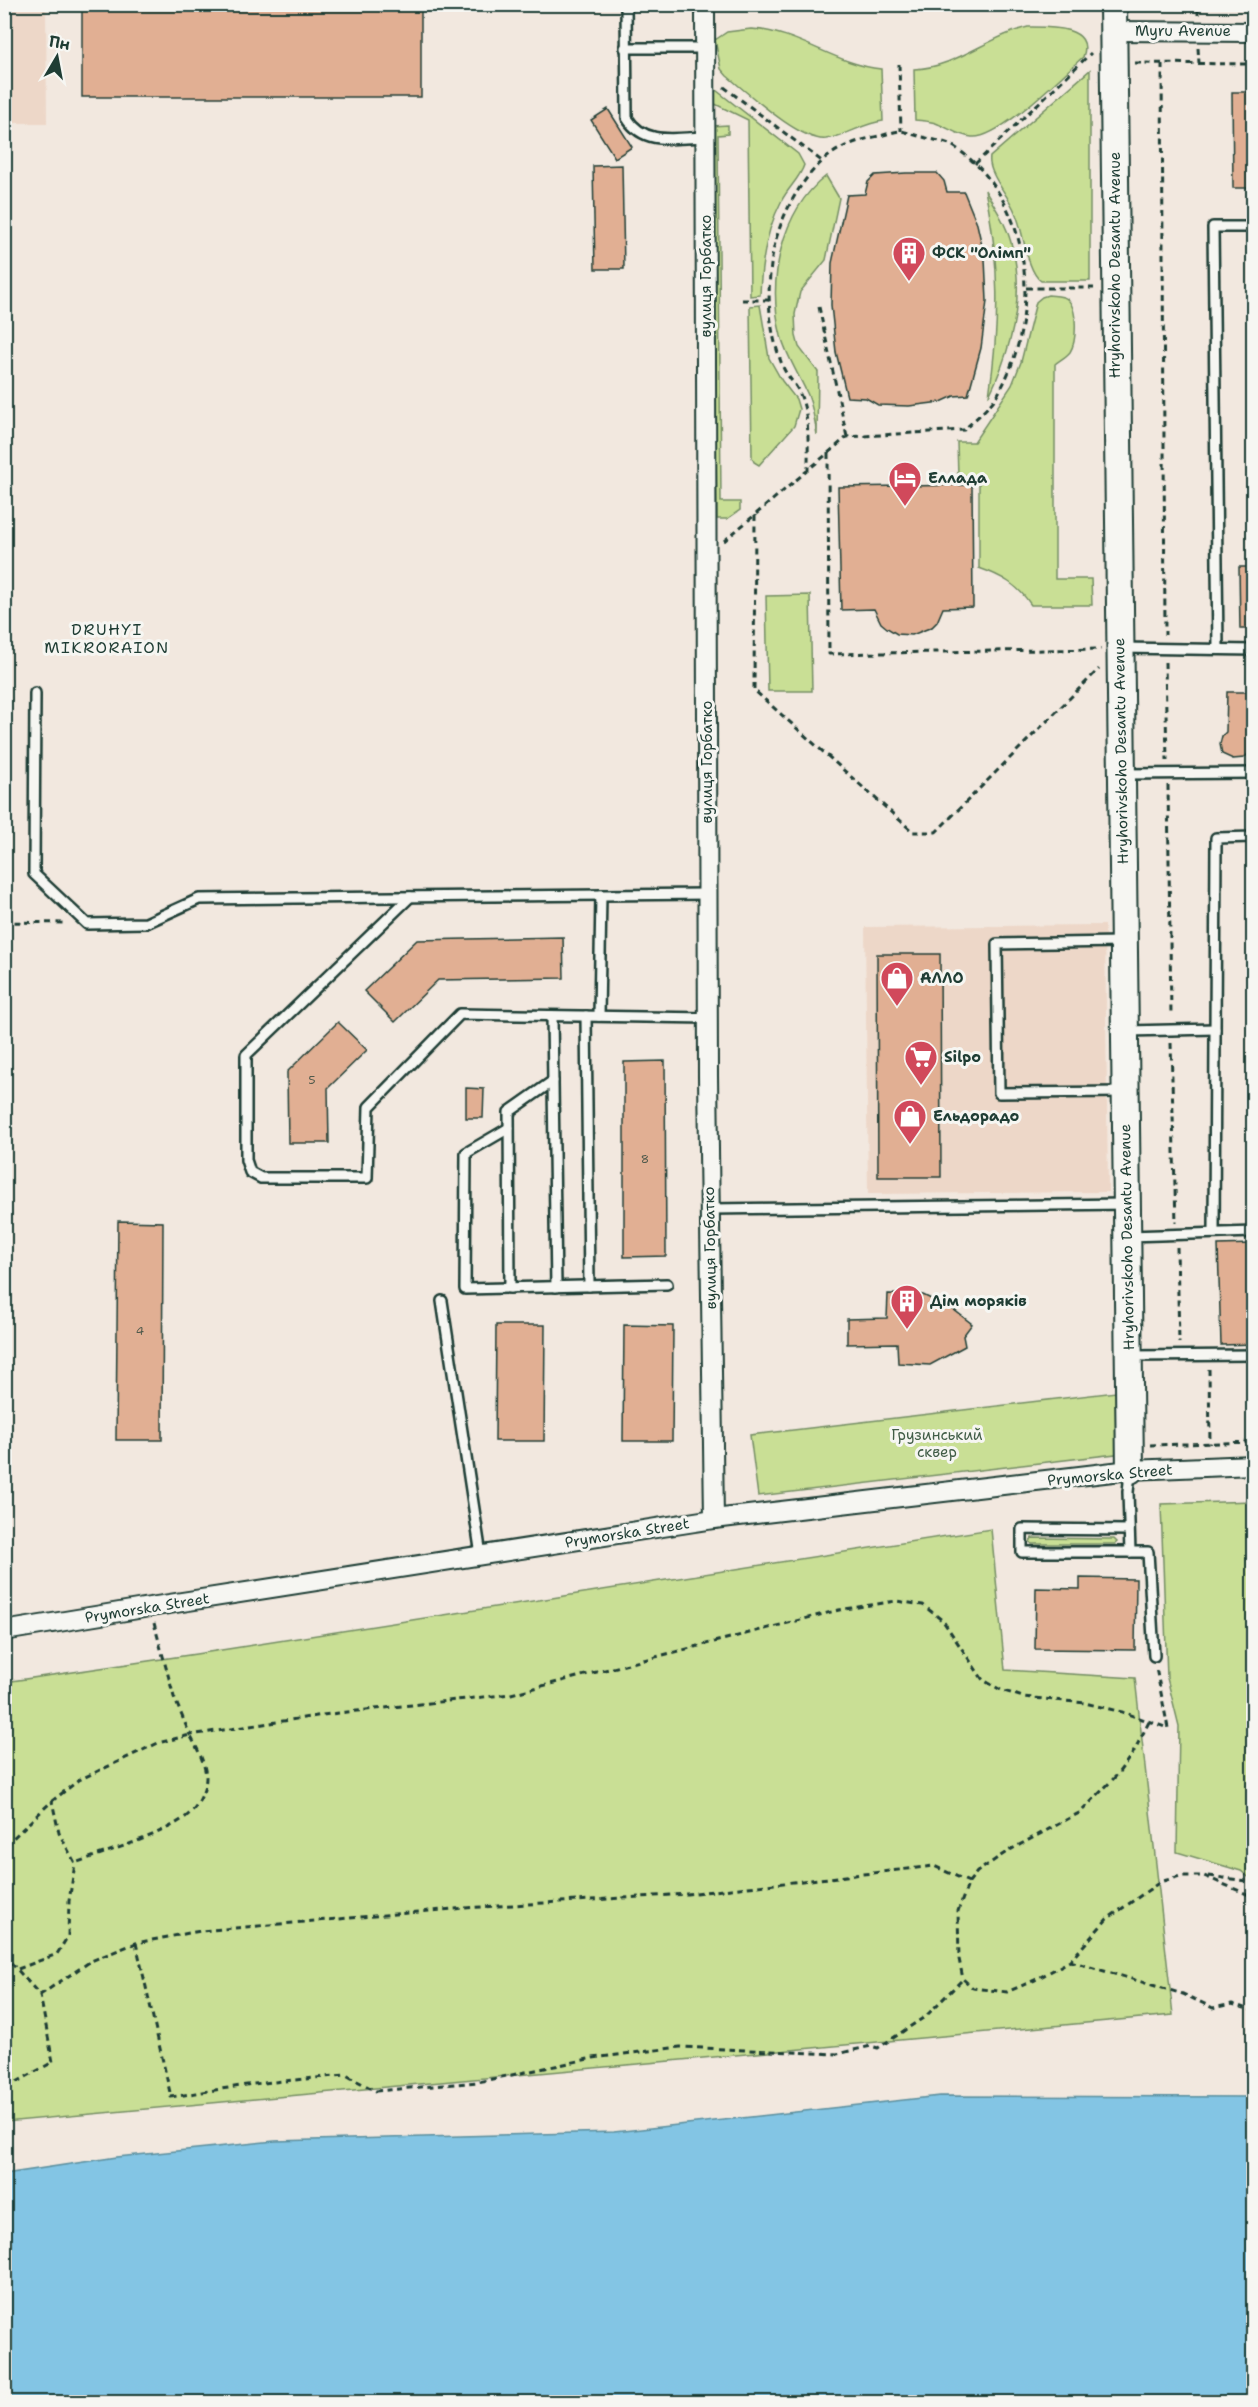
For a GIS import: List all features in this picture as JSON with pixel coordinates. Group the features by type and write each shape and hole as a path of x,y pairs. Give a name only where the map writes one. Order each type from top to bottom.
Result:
{"street":[{"name":"вулиця Горбатко","path":"705,4 707,894 714,1520"},
{"name":"Hryhorivskoho Desantu Avenue","path":"1113,4 1130,1458"},
{"name":"Hryhorivskoho Desantu Avenue","path":"1113,31 1125,4"},
{"name":"Myru Avenue","path":"1113,31 1254,32"},
{"name":"Prymorska Street","path":"4,1631 150,1606 1130,1458 1210,1467 1254,1465"}],"lane":[{"path":"626,4 625,106 627,118 633,128 643,135 656,138 705,137"},
{"path":"625,48 705,48"},
{"path":"1218,649 1213,227 1254,227"},
{"path":"1119,648 1254,650"},
{"path":"35,693 34,874 87,924 146,923 199,899 707,894"},
{"path":"1122,774 1254,773"},
{"path":"1214,1233 1216,838 1254,837"},
{"path":"599,1016 601,895"},
{"path":"410,897 246,1055 246,1160 250,1172 261,1178 367,1178 369,1107 460,1014 708,1018"},
{"path":"1123,942 997,944 999,1093 1125,1092"},
{"path":"552,1016 556,1287"},
{"path":"586,1016 590,1286"},
{"path":"1124,1031 1215,1029"},
{"path":"510,1288 509,1112 553,1081"},
{"path":"509,1128 466,1153 465,1289 667,1284"},
{"path":"710,1209 1126,1204"},
{"path":"1126,1236 1254,1232"},
{"path":"442,1301 481,1556"},
{"path":"1128,1356 1254,1355"},
{"path":"1130,1458 1128,1492 1130,1552"},
{"path":"1129,1530 1022,1529 1022,1552 1148,1552 1154,1656"}],"path":[{"path":"975,164 1113,31"},
{"path":"1113,62 1254,64"},
{"path":"1162,63 1165,649 1171,1030 1180,1356"},
{"path":"899,64 901,131"},
{"path":"705,73 822,162"},
{"path":"706,556 756,514 808,470 828,453 847,437 964,430 996,396 1011,367 1024,323 1026,288 1022,252 1006,208 982,169 951,145 901,131 864,139 833,153 822,162 809,174 786,211 773,250 768,300 771,326 783,369 800,394 807,424 808,470"},
{"path":"1026,288 1115,288"},
{"path":"742,300 768,300"},
{"path":"819,307 847,437"},
{"path":"828,453 829,654 1119,648"},
{"path":"756,514 754,690 913,832 936,832 1119,648"},
{"path":"4,922 87,924"},
{"path":"1209,1356 1210,1467"},
{"path":"1130,1458 1210,1444 1254,1442"},
{"path":"4,1845 52,1801 80,1780 158,1743 190,1735 330,1714 511,1694 839,1610 897,1601 923,1605 943,1621 983,1680 1001,1690 1023,1697 1085,1703 1122,1712 1168,1728 1154,1656"},
{"path":"75,1863 166,1829 189,1814 202,1796 206,1778 201,1756 174,1696 150,1606"},
{"path":"1149,1722 1127,1761 1081,1812 1008,1851 977,1872 969,1882 958,1911 959,1959 963,1979 973,1989 1007,1992 1070,1961 1107,1919 1160,1882 1180,1876 1204,1876 1254,1882"},
{"path":"18,1969 57,1954 68,1936 69,1901 75,1863 59,1833 52,1801"},
{"path":"4,1856 10,1841"},
{"path":"39,1995 91,1961 136,1944 200,1931 465,1908 687,1894 934,1866 969,1882"},
{"path":"1204,1876 1254,1897"},
{"path":"136,1944 171,2097 254,2084 346,2075 376,2091 478,2082 593,2058 680,2047 837,2054 871,2046 878,2048 926,2016 963,1979"},
{"path":"4,1955 39,1995 53,2062 4,2089"},
{"path":"1070,1961 1183,1994 1213,2008 1232,2004 1254,2011"}],"shaded area":[{"path":"4,5 46,5 47,123 5,123"},
{"path":"1105,925 1108,1192 868,1194 865,927"}],"green space":[{"path":"1028,27 1056,28 1076,33 1082,39 1085,47 1083,57 1013,118 984,135 967,136 935,123 915,120 914,69 958,58 999,37"},
{"path":"751,29 785,35 847,61 881,69 883,121 826,139 815,138 789,125 721,69 715,40 727,32"},
{"path":"1090,70 1090,281 1041,281 1032,268 1018,220 992,170 990,157"},
{"path":"712,87 798,154 804,165 782,200 772,223 763,258 760,295 750,296 748,120 713,103"},
{"path":"728,125 728,134 718,135 721,502 740,502 740,510 727,519 717,519 712,126"},
{"path":"826,176 839,198 826,260 800,292 795,314 799,347 818,372 817,435 808,395 781,336 776,293 781,249 788,228 810,191"},
{"path":"985,190 1008,232 1017,279 1017,299 1010,339 989,396 997,318 997,293 993,242"},
{"path":"1048,295 1067,299 1071,303 1075,317 1074,340 1070,352 1055,364 1055,579 1091,579 1092,605 1031,605 1009,582 979,568 979,476 958,475 957,442 974,442 1012,385 1021,362 1036,302"},
{"path":"760,305 769,358 796,399 799,409 794,426 759,465 752,457 750,306"},
{"path":"810,595 812,691 768,691 766,596"},
{"name":"Грузинський сквер","path":"1116,1392 1124,1453 758,1496 750,1435"},
{"path":"1254,1501 1253,1881 1241,1871 1177,1852 1179,1726 1167,1678 1161,1504"},
{"path":"991,1529 1005,1670 1135,1678 1173,2015 5,2122 5,1682"},
{"path":"1032,1538 1114,1539 1117,1542 1115,1544 1032,1544 1030,1542"}],"water":[{"path":"940,2096 1253,2097 1253,2402 5,2402 5,2174 117,2157 275,2141 614,2132"}],"building":[{"path":"82,4 421,4 421,97 82,97"},
{"path":"1232,92 1254,92 1254,188 1233,188"},
{"path":"608,109 632,147 615,158 591,120"},
{"path":"622,165 624,269 595,269 593,166"},
{"name":"ФСК \"Олімп\"","path":"937,173 944,181 947,192 964,192 977,224 985,259 987,301 981,348 968,395 954,396 941,402 909,406 878,405 866,398 847,397 836,352 831,305 832,263 847,195 865,194 868,182 875,175"},
{"path":"972,485 973,607 943,608 937,622 932,627 912,635 897,634 887,628 881,623 874,609 841,610 838,487"},
{"path":"1239,567 1254,567 1254,629 1240,629"},
{"path":"1227,692 1254,692 1254,754 1248,754 1244,758 1233,759 1222,754 1220,744 1226,732"},
{"path":"563,937 564,978 438,980 395,1022 364,991 417,940"},
{"path":"877,954 940,954 941,1177 878,1177"},
{"path":"338,1022 367,1050 328,1088 329,1143 288,1143 287,1072"},
{"path":"665,1061 666,1256 624,1257 624,1062"},
{"path":"466,1088 484,1089 483,1118 466,1118"},
{"path":"118,1221 163,1222 162,1440 116,1440"},
{"path":"1254,1244 1254,1344 1221,1345 1218,1245"},
{"name":"Дім моряків","path":"888,1294 923,1295 954,1310 972,1324 963,1336 965,1346 930,1365 898,1363 897,1343 847,1344 847,1319 887,1318"},
{"path":"496,1325 545,1325 544,1441 495,1441"},
{"path":"624,1325 673,1326 672,1441 623,1441"},
{"path":"1080,1578 1136,1579 1135,1650 1035,1649 1036,1588 1080,1589"}],"place":[{"name":"ФСК \"Олімп\"","path":"909,282"},
{"name":"Еллада","path":"905,507"},
{"name":"АЛЛО","path":"897,1007"},
{"name":"Silpo","path":"921,1086"},
{"name":"Ельдорадо","path":"910,1145"},
{"name":"Дім моряків","path":"907,1330"}],"district":[{"name":"DRUHYI MIKRORAION","path":"107,638"}]}
